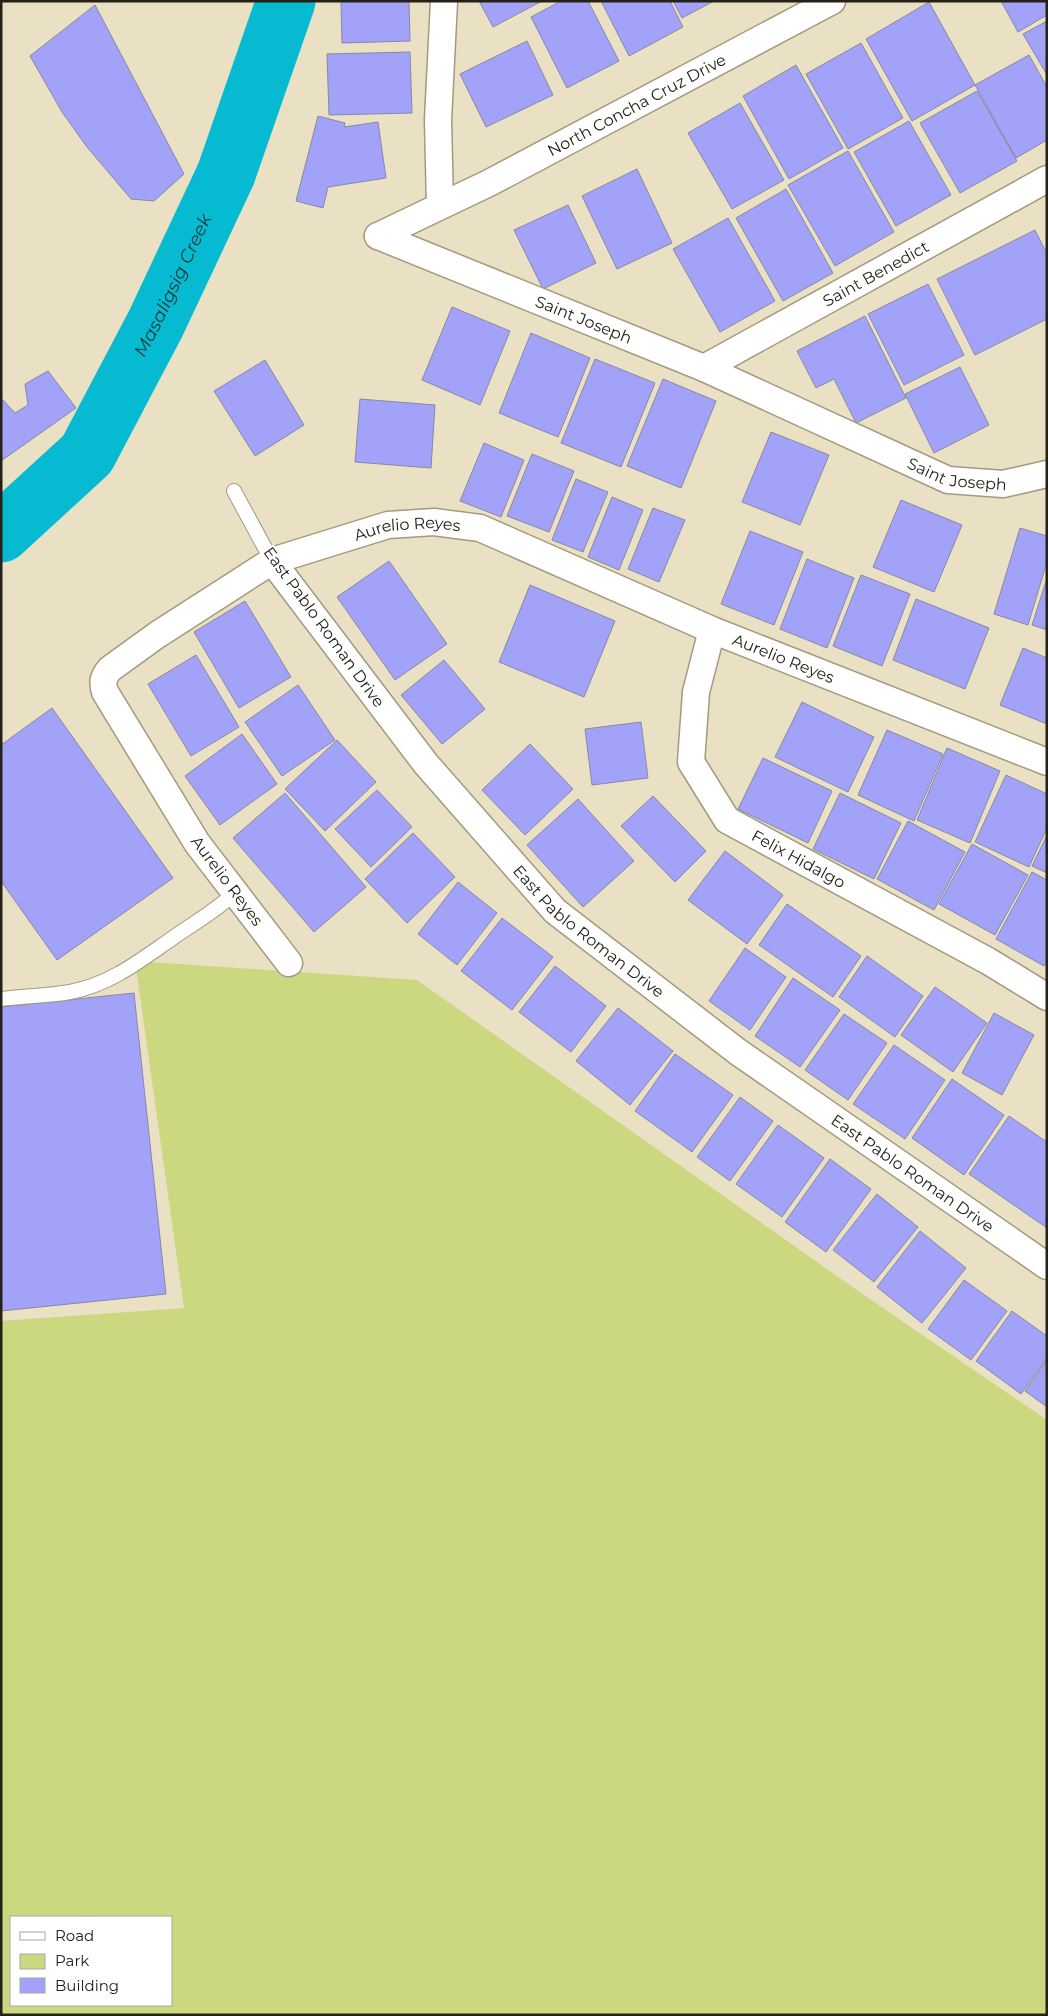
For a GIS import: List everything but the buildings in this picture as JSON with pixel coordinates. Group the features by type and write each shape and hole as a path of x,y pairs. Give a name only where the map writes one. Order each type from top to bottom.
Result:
{"street":[{"path":"440,206 438,120 444,1"},
{"name":"North Concha Cruz Drive","path":"440,206 489,183 832,1"},
{"name":"Saint Benedict","path":"704,368 1047,179"},
{"name":"Saint Joseph","path":"440,206 378,236 704,368 948,480 1003,484 1047,474"},
{"name":"Aurelio Reyes","path":"289,963 197,843 105,692 103,684 105,676 110,669 272,560 388,525 434,522 480,528 712,630 1047,762"},
{"name":"East Pablo Roman Drive","path":"272,560 426,764 555,911 738,1052 1047,1266"},
{"name":"Felix Hidalgo","path":"712,630 696,692 691,762 727,820 988,961 1047,997"}],"lane":[{"name":"East Pablo Roman Drive","path":"234,492 272,560"},
{"path":"1,999 70,992 111,979 135,966 177,935 212,914 235,893"}],"green space":[{"path":"135,961 417,980 861,1293 1047,1420 1047,2015 1,2015 1,1321 184,1308"}],"waterway":[{"name":"Masaligsig Creek","path":"1,533 87,454 156,323 226,174 286,1"}]}
